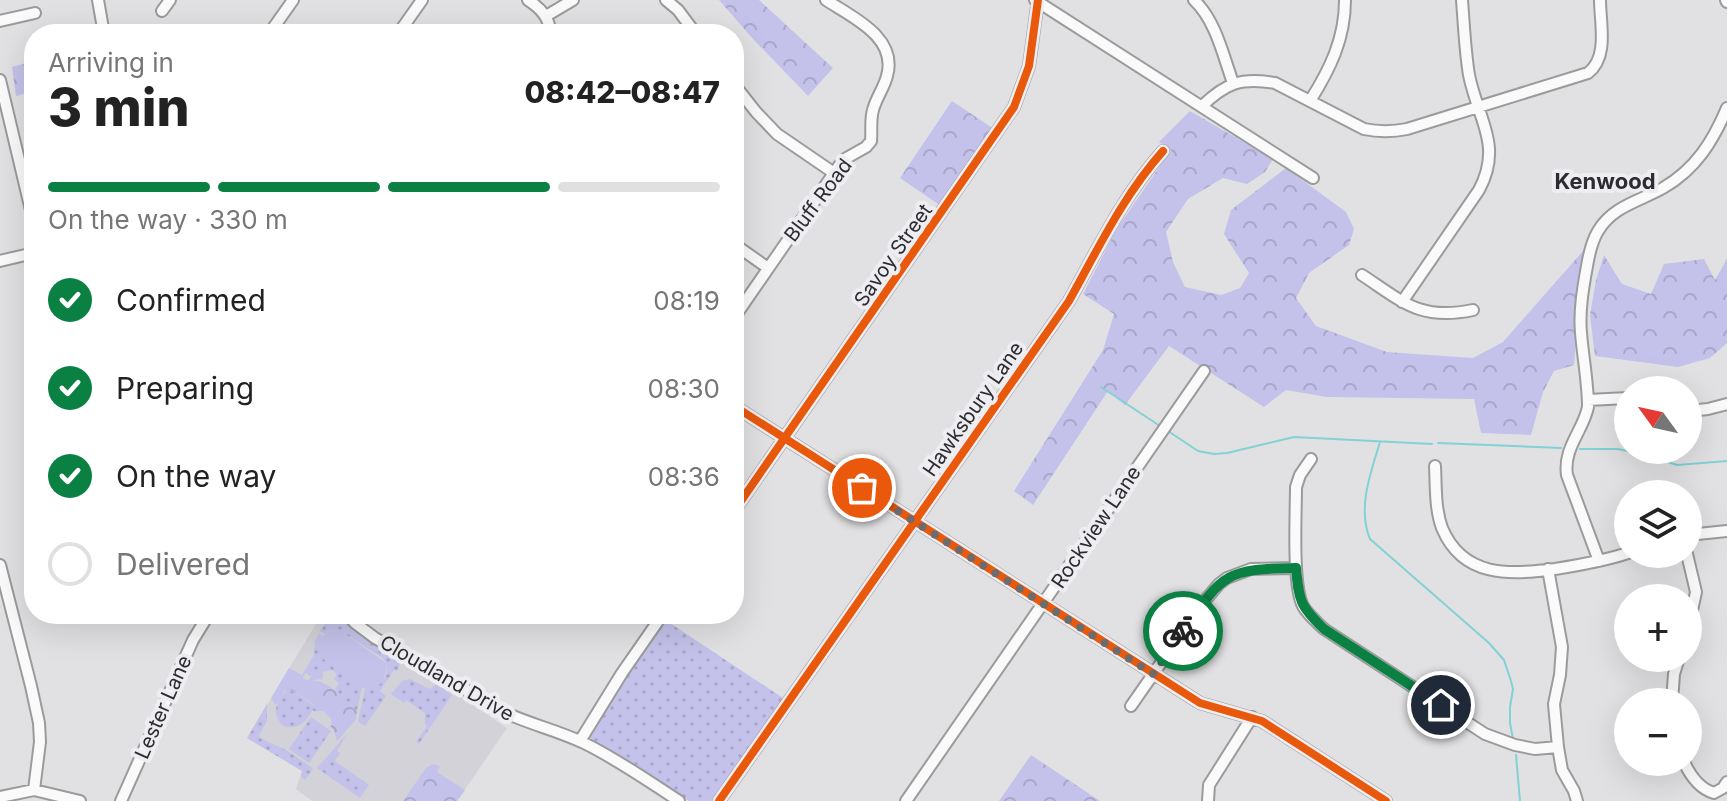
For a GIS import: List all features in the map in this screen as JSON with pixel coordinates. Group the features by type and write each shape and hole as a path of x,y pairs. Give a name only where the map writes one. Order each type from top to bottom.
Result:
{"street":[{"path":"98,0 102,24"},
{"path":"162,11 170,0"},
{"path":"276,24 293,0"},
{"path":"405,24 422,0"},
{"path":"528,0 541,9 548,24"},
{"path":"546,16 573,0"},
{"path":"666,0 688,24"},
{"name":"Bluff Road","path":"744,303 843,160 871,141 873,110 886,78 889,59 883,42 871,30 826,0"},
{"path":"1037,0 1313,178"},
{"name":"Savoy Street","path":"744,497 1014,107 1029,66 1037,0"},
{"path":"1194,0 1215,32 1233,83"},
{"path":"1310,101 1328,72 1339,44 1345,0"},
{"path":"1402,302 1485,180 1490,160 1489,140 1468,71 1462,0"},
{"path":"1202,106 1233,83 1259,80 1275,83 1352,124 1377,132 1407,129 1588,73 1596,67 1601,54 1600,0"},
{"path":"0,21 35,13"},
{"path":"0,80 4,111 24,186"},
{"path":"744,97 777,134 834,173"},
{"path":"1599,561 1566,466 1571,445 1585,419 1588,400 1581,318 1585,277 1594,239 1605,222 1620,208 1661,189 1692,167 1712,140 1727,108"},
{"name":"Hawksbury Lane","path":"719,801 1069,301 1117,213 1163,151"},
{"path":"744,251 768,268"},
{"path":"0,261 24,255"},
{"path":"1362,275 1420,311 1455,313 1473,310"},
{"name":"Rockview Lane","path":"906,801 1204,371"},
{"path":"1588,400 1614,399"},
{"path":"1702,410 1727,404"},
{"path":"744,412 1200,703 1252,717 1272,727 1386,801"},
{"path":"1311,459 1296,487 1296,568 1301,603 1309,614 1324,629 1485,734 1535,749 1558,747"},
{"path":"1435,466 1438,515 1447,537 1461,555 1477,565 1495,572 1517,573 1614,557"},
{"path":"1702,534 1727,531"},
{"path":"0,565 39,723 40,742 34,790"},
{"path":"1131,706 1219,584 1251,569 1296,568"},
{"path":"1548,569 1562,647 1554,704 1558,747 1562,770 1577,801"},
{"name":"Lester Lane","path":"121,801 203,624"},
{"name":"Cloudland Drive","path":"356,624 375,638 508,714 580,741 679,801"},
{"path":"580,741 656,624"},
{"path":"1208,801 1207,791 1212,779 1252,717"},
{"path":"1693,776 1705,790 1714,793 1727,782"},
{"path":"0,797 34,790 80,801"}],"shaded area":[{"path":"316,624 352,624 507,728 457,801 312,801 296,789 302,771 247,738"}],"green space":[{"path":"719,0 759,0 833,68 808,96 753,39 744,29 744,24 740,24"},
{"path":"24,64 24,94 16,96 12,67"},
{"path":"952,101 994,129 941,206 900,178"},
{"path":"1190,111 1273,159 1265,172 1247,184 1223,178 1188,199 1166,232 1173,262 1185,287 1221,295 1240,288 1249,273 1224,234 1231,210 1286,168 1346,212 1354,229 1349,245 1309,273 1296,298 1316,326 1387,352 1473,358 1503,342 1583,251 1574,365 1554,371 1543,392 1531,435 1481,433 1474,399 1327,397 1286,390 1264,407 1169,346 1125,405 1108,391 1033,505 1014,491 1103,350 1114,314 1083,294 1116,230 1171,150 1159,142"},
{"path":"1604,255 1622,284 1651,294 1664,264 1704,259 1715,280 1727,259 1727,343 1710,358 1678,367 1595,356 1590,315"},
{"path":"325,624 352,624 398,656 400,664 397,671 394,670 380,691 386,696 365,726 358,722 365,689 376,686 384,679 387,670 384,659 339,630 325,634 320,631"},
{"path":"661,624 672,624 786,700 715,801 689,801 587,736"},
{"path":"339,630 386,663 384,677 375,688 366,689 356,684 333,668 320,654 324,635"},
{"path":"319,634 323,636 320,649 323,658 362,687 357,711 335,690 339,683 334,679 337,674 332,670 323,672 322,680 308,682 311,676 306,673 302,678 314,655"},
{"path":"289,668 305,680 321,682 331,688 357,711 355,721 337,741 330,728 330,718 323,711 312,711 315,705 290,689 285,690 276,705 271,698"},
{"path":"410,679 430,689 436,684 452,695 419,744 416,742 427,726 425,713 391,694 402,681"},
{"path":"288,688 315,706 306,720 295,727 283,726 276,711"},
{"path":"267,704 267,721 260,738 310,766 313,769 305,780 301,777 302,771 247,738"},
{"path":"311,717 331,731 309,763 289,749"},
{"path":"347,734 335,761 369,785 360,798 317,768"},
{"path":"1031,755 1100,801 999,801"},
{"path":"433,764 440,766 437,772 465,790 457,801 403,801 426,768"}],"waterway":[{"path":"1101,387 1160,426"},
{"path":"1168,431 1198,451 1214,454 1294,437 1432,444"},
{"path":"1380,442 1365,503 1370,539 1489,643 1504,660 1513,689 1510,707 1513,739"},
{"path":"1438,443 1561,448"},
{"path":"1580,449 1618,449 1677,465 1727,461"},
{"path":"1516,755 1520,801"}],"cycle path":[{"path":"744,497 1014,107 1029,66 1038,0"},
{"path":"719,801 1069,301 1123,205 1163,151"},
{"path":"744,412 1200,703 1262,721 1386,801"}],"way so far":[{"path":"862,488 1153,674 1183,631"}],"district":[{"name":"Kenwood","path":"1605,181"}],"route":[{"path":"1183,631 1210,593 1227,578 1251,569 1296,568 1301,603 1324,629 1441,705"}]}
